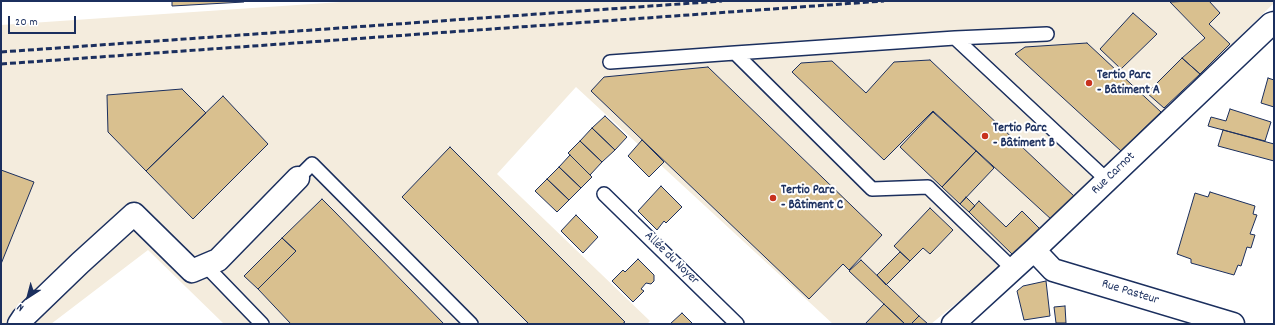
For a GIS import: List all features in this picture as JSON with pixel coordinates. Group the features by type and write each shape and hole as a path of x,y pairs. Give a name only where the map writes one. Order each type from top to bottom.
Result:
{"street":[{"name":"Rue Carnot","path":"953,324 1034,250 1274,23"},
{"path":"19,324 23,318 80,263 134,214 192,271 218,260 298,178"},
{"name":"Rue Pasteur","path":"1034,250 1053,270 1233,324"}],"lane":[{"path":"610,62 955,38 1047,34"},
{"path":"955,38 1108,180"},
{"path":"735,53 872,189 928,187 1013,269"},
{"path":"298,178 312,164 471,324"},
{"name":"Allée du Noyer","path":"604,194 737,324"},
{"path":"205,266 262,324"}],"shaded area":[{"path":"356,1 1274,1 1274,3 1014,256 931,324 833,324 576,87 497,174 650,321 647,324 224,324 148,250 51,324 1,324 1,25"}],"building":[{"path":"172,1 244,1 244,2 172,6"},
{"path":"1209,1 1220,13 1209,24 1230,44 1200,74 1182,58 1205,38 1170,2"},
{"path":"1133,13 1157,34 1121,69 1100,49"},
{"name":"Tertio Parc - Bâtiment A","path":"1087,43 1161,112 1121,151 1015,54 1025,47"},
{"path":"1182,58 1200,74 1164,108 1147,93"},
{"name":"Tertio Parc - Bâtiment B","path":"930,60 1075,197 1052,220 933,111 884,160 792,72 801,63 832,61 866,93 894,62"},
{"name":"Tertio Parc - Bâtiment C","path":"708,67 882,235 849,270 843,264 809,299 591,91 604,77"},
{"path":"1268,78 1274,80 1274,107 1261,103"},
{"path":"182,89 206,113 146,171 108,132 107,95"},
{"path":"223,96 268,144 193,219 146,171"},
{"path":"1230,109 1271,122 1265,141 1208,126 1211,117 1226,121"},
{"path":"933,112 976,151 942,187 900,147"},
{"path":"605,116 627,137 615,150 592,128"},
{"path":"592,128 615,150 602,162 580,141"},
{"path":"1223,130 1274,144 1274,161 1218,146"},
{"path":"642,140 664,162 649,177 628,156"},
{"path":"580,141 602,162 590,175 568,153"},
{"path":"450,147 625,322 622,324 529,324 402,197"},
{"path":"976,151 994,168 960,204 942,187"},
{"path":"570,155 592,177 581,188 559,167"},
{"path":"559,167 581,188 569,200 547,179"},
{"path":"1,170 34,182 1,264"},
{"path":"547,179 569,200 557,212 535,191"},
{"path":"661,186 682,207 666,223 664,221 657,230 638,211"},
{"path":"1210,192 1255,206 1253,214 1257,215 1250,234 1255,235 1251,248 1247,247 1241,266 1238,265 1234,275 1191,263 1191,259 1177,254 1195,193 1208,197"},
{"path":"966,197 975,206 969,212 960,204"},
{"path":"322,199 444,324 291,324 258,289 296,251 282,238"},
{"path":"979,201 1006,227 1022,211 1040,229 1013,255 969,212"},
{"path":"930,208 953,230 930,254 923,248 910,261 894,246"},
{"path":"576,215 598,237 583,253 561,231"},
{"path":"282,238 296,251 258,289 244,276"},
{"path":"900,252 910,261 886,285 877,275"},
{"path":"638,259 654,275 654,281 651,284 646,283 641,289 644,291 633,302 612,281 623,270 625,272"},
{"path":"861,260 919,316 911,324 905,324 849,271"},
{"path":"1046,281 1050,316 1024,320 1017,291 1023,286"},
{"path":"884,304 905,324 865,324"},
{"path":"1065,306 1066,323 1056,323 1054,307"},
{"path":"682,313 693,324 670,324"},
{"path":"919,316 928,324 911,324"}],"railway":[{"path":"1,52 722,1"},
{"path":"1,64 884,1"}],"place":[{"name":"Tertio Parc - Bâtiment A","path":"1089,83"},
{"name":"Tertio Parc - Bâtiment B","path":"985,136"},
{"name":"Tertio Parc - Bâtiment C","path":"773,198"}]}
